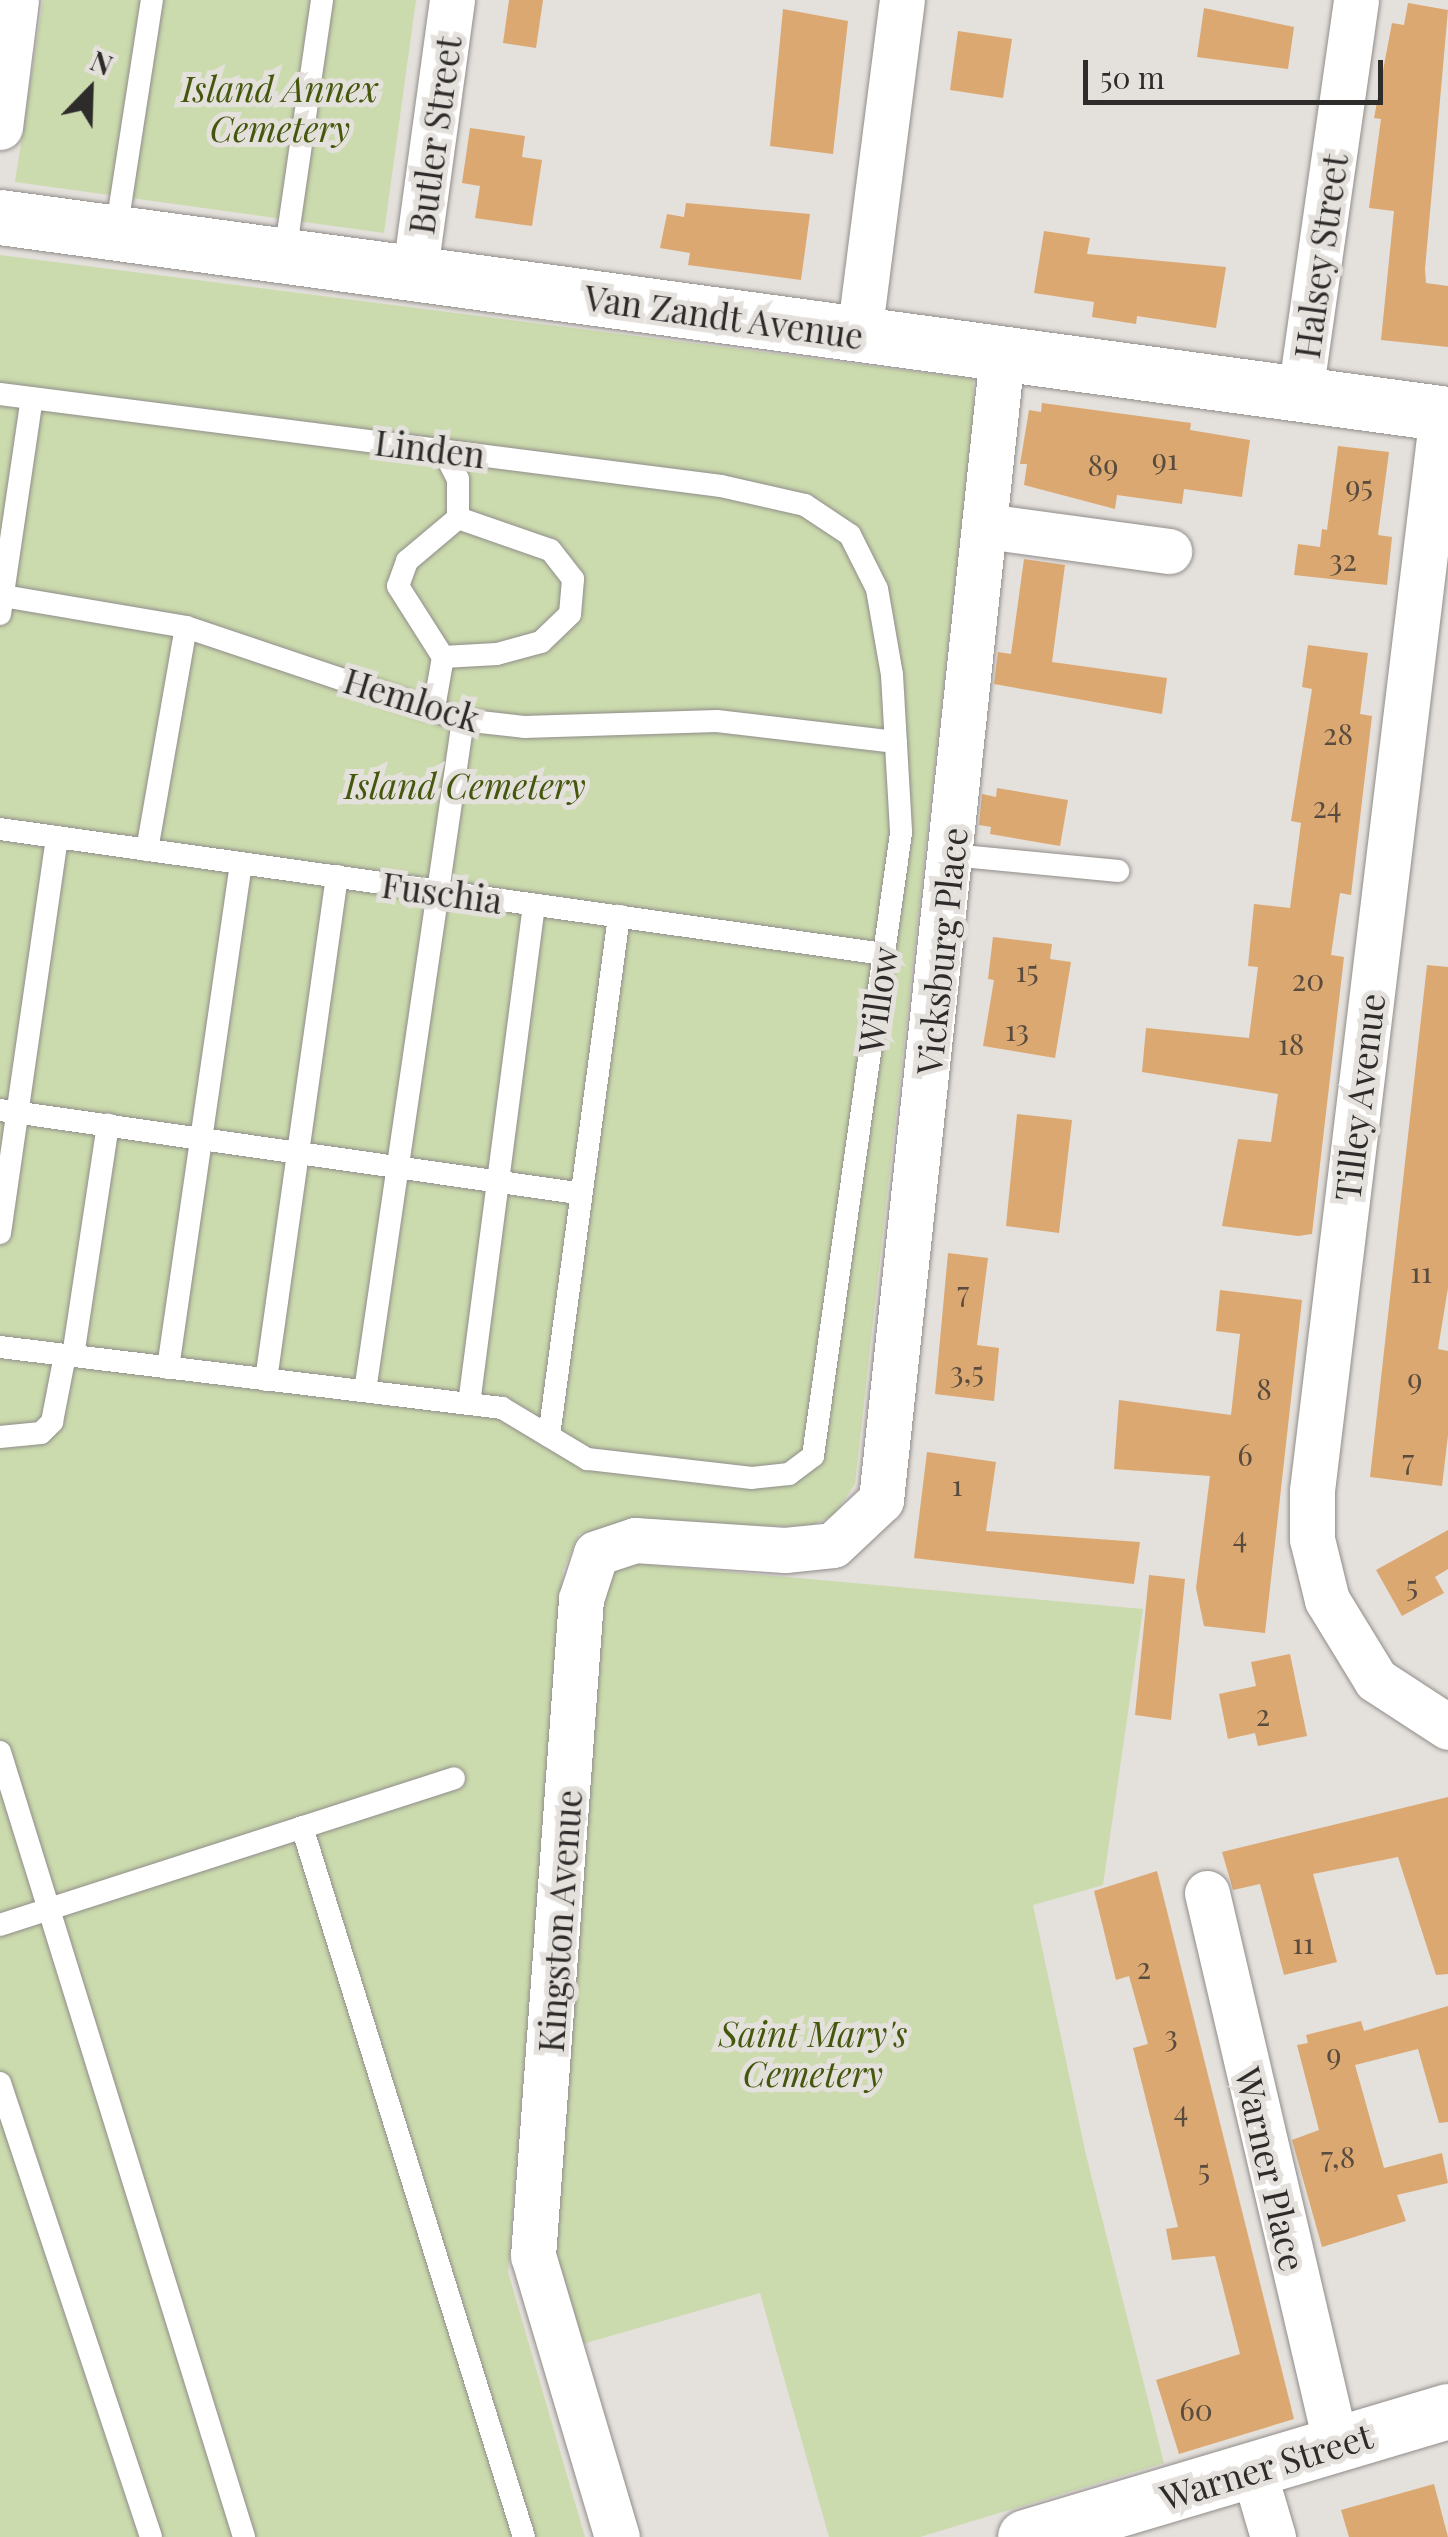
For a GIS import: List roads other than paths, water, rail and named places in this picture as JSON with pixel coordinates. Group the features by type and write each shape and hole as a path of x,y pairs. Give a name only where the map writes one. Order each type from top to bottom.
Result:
{"street":[{"path":"0,127 16,0"},
{"name":"Butler Street","path":"415,270 452,0"},
{"path":"858,335 902,0"},
{"name":"Halsey Street","path":"1300,394 1356,0"},
{"name":"Van Zandt Avenue","path":"0,217 415,270 858,335 1445,414"},
{"name":"Vicksburg Place","path":"849,1535 880,1500 952,854 1002,354"},
{"name":"Tilley Avenue","path":"1445,414 1312,1490 1312,1539 1327,1600 1368,1669 1448,1727"},
{"path":"986,526 1168,551"},
{"name":"Kingston Avenue","path":"617,2537 533,2256 582,1599 596,1553 635,1540 785,1550 832,1545 849,1535"},
{"name":"Warner Place","path":"1207,1893 1336,2445"},
{"name":"Warner Street","path":"1025,2537 1448,2411"},
{"path":"1253,2469 1274,2537"}],"lane":[{"path":"116,232 152,0"},
{"path":"285,254 322,0"},
{"name":"Linden","path":"0,394 738,490 805,504 850,535"},
{"path":"1,600 32,398"},
{"path":"434,708 443,657 398,586 407,561 458,518 458,479 442,450"},
{"path":"443,657 497,654 541,642 570,614 572,579 550,550 458,518"},
{"name":"Willow","path":"549,1436 586,1458 752,1478 789,1474 812,1456 902,833 896,742 877,589 850,535"},
{"name":"Hemlock","path":"1,600 186,626 462,720 524,727 717,721 896,742"},
{"path":"147,850 186,626"},
{"path":"365,1391 462,720"},
{"name":"Fuschia","path":"0,829 884,954"},
{"path":"0,1233 9,1111 58,837"},
{"path":"952,854 1118,871"},
{"path":"168,1368 241,863"},
{"path":"266,1380 338,876"},
{"path":"469,1404 534,905"},
{"path":"0,1347 502,1408 549,1436 577,1194 619,916"},
{"path":"9,1111 577,1194"},
{"path":"0,1437 41,1433 52,1422 69,1355 108,1125"},
{"path":"0,1752 244,2537"},
{"path":"0,1926 454,1778"},
{"path":"302,1827 524,2537"},
{"path":"0,2083 9,2146 151,2537"}],"park label":[{"name":"Island Annex Cemetery","path":"280,108"},
{"name":"Island Cemetery","path":"465,785"},
{"name":"Saint Mary's Cemetery","path":"813,2053"}]}
